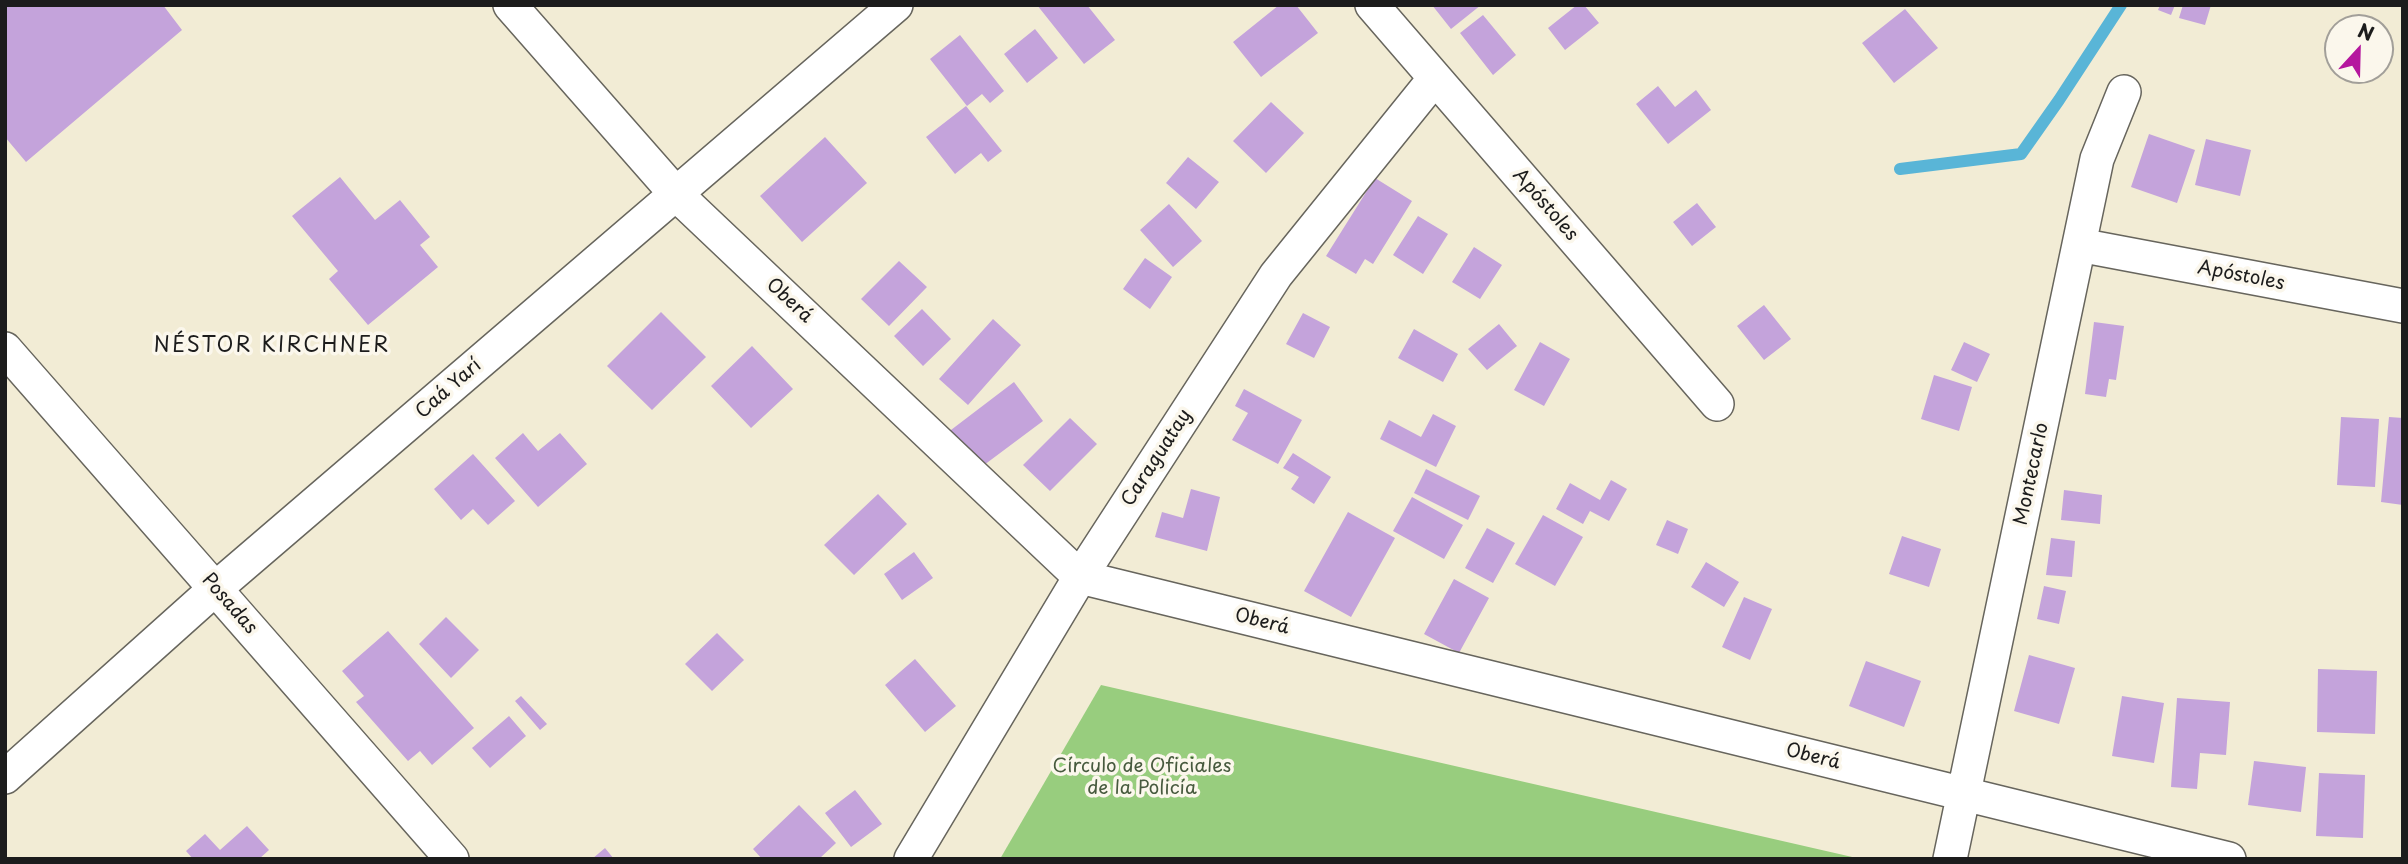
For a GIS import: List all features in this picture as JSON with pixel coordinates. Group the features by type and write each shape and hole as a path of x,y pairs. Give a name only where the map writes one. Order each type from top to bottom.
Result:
{"street":[{"name":"Oberá","path":"510,5 676,194 1080,577 2229,859"},
{"name":"Caá Yarí","path":"5,777 215,589 896,5"},
{"name":"Apóstoles","path":"1372,5 1717,404"},
{"name":"Caraguatay","path":"911,859 1080,577 1276,275 1435,78"},
{"name":"Montecarlo","path":"1950,859 1966,794 2097,159 2124,92"},
{"name":"Apóstoles","path":"2079,245 2403,306"},
{"name":"Posadas","path":"5,349 452,859"}],"green space":[{"name":"Círculo de Oficiales de la Policía","path":"1101,685 1861,859 1000,859"}],"building":[{"path":"5,5 163,5 182,30 26,162 5,137"},
{"path":"1037,5 1087,5 1115,40 1084,64"},
{"path":"1279,5 1296,5 1318,33 1261,77 1233,42"},
{"path":"1432,5 1481,5 1451,29"},
{"path":"1577,5 1584,5 1599,23 1565,50 1548,28"},
{"path":"2160,5 2175,5 2171,15 2158,10"},
{"path":"2183,5 2211,5 2205,25 2179,18"},
{"path":"1905,9 1938,48 1894,83 1862,43"},
{"path":"1483,15 1516,55 1493,75 1460,33"},
{"path":"1035,29 1058,58 1027,83 1004,54"},
{"path":"960,35 1004,91 990,103 982,94 967,106 930,59"},
{"path":"1658,86 1675,107 1696,90 1711,110 1668,144 1636,104"},
{"path":"1271,102 1304,133 1266,173 1233,141"},
{"path":"966,106 1002,151 988,162 981,153 955,174 926,137"},
{"path":"2149,134 2195,150 2177,203 2131,187"},
{"path":"825,137 867,183 802,242 760,196"},
{"path":"2206,139 2251,150 2240,196 2195,185"},
{"path":"1188,157 1219,182 1196,209 1166,183"},
{"path":"340,177 375,220 400,200 430,237 420,245 438,267 368,325 329,279 338,271 292,216"},
{"path":"1375,178 1412,201 1373,264 1365,259 1356,274 1326,256"},
{"path":"1697,203 1716,227 1692,246 1673,222"},
{"path":"1169,204 1202,241 1173,267 1140,230"},
{"path":"1418,216 1448,234 1423,274 1393,255"},
{"path":"1474,247 1502,265 1480,299 1452,282"},
{"path":"1145,258 1172,277 1150,309 1123,289"},
{"path":"899,261 927,287 889,326 861,299"},
{"path":"1764,305 1791,339 1764,360 1737,326"},
{"path":"922,309 951,339 923,366 894,336"},
{"path":"661,312 706,357 652,410 607,366"},
{"path":"1303,313 1330,327 1314,358 1286,344"},
{"path":"993,319 1021,345 968,405 939,379"},
{"path":"2094,322 2124,326 2116,380 2109,379 2106,397 2085,394"},
{"path":"1499,324 1517,346 1487,370 1468,349"},
{"path":"1414,329 1458,354 1443,382 1398,358"},
{"path":"1540,342 1570,359 1544,406 1514,390"},
{"path":"1964,342 1990,354 1977,382 1951,370"},
{"path":"752,346 793,389 751,428 711,386"},
{"path":"1934,375 1972,387 1959,431 1921,419"},
{"path":"1014,382 1043,421 976,471 947,433"},
{"path":"1244,389 1302,420 1278,464 1232,440 1248,413 1235,406"},
{"path":"1433,414 1456,426 1436,467 1380,439 1389,420 1421,437"},
{"path":"2341,417 2379,419 2375,487 2337,485"},
{"path":"2389,417 2403,418 2403,505 2381,502"},
{"path":"1070,418 1097,444 1050,491 1023,465"},
{"path":"523,433 538,451 560,433 587,464 538,507 495,458"},
{"path":"1293,453 1331,477 1314,504 1291,489 1299,477 1283,468"},
{"path":"473,454 515,501 488,525 473,509 461,520 434,489"},
{"path":"1426,469 1480,496 1468,520 1414,493"},
{"path":"1611,480 1627,489 1609,521 1590,511 1583,524 1556,509 1570,483 1600,500"},
{"path":"1191,489 1220,497 1207,551 1155,537 1162,512 1183,518"},
{"path":"2064,490 2102,495 2100,524 2061,520"},
{"path":"878,494 907,524 854,575 824,545"},
{"path":"1412,497 1463,525 1444,559 1393,531"},
{"path":"1348,512 1395,538 1351,617 1304,591"},
{"path":"1543,515 1583,537 1555,586 1515,564"},
{"path":"1667,520 1688,529 1678,554 1656,545"},
{"path":"1487,528 1515,543 1493,583 1465,568"},
{"path":"1902,536 1941,549 1929,587 1889,574"},
{"path":"2051,538 2075,541 2072,577 2046,575"},
{"path":"914,552 933,578 902,600 884,574"},
{"path":"1706,562 1739,582 1724,607 1691,587"},
{"path":"1454,579 1489,598 1459,653 1424,634"},
{"path":"2044,586 2066,591 2059,624 2037,619"},
{"path":"1744,597 1772,609 1750,660 1722,647"},
{"path":"446,617 479,650 451,678 419,644"},
{"path":"388,631 474,728 432,765 420,751 408,761 356,702 364,696 342,671"},
{"path":"717,633 744,660 712,691 685,664"},
{"path":"2029,655 2075,668 2059,724 2014,711"},
{"path":"915,659 956,706 925,732 885,685"},
{"path":"1866,661 1921,681 1904,727 1849,706"},
{"path":"2318,669 2377,671 2375,734 2317,732"},
{"path":"521,696 547,724 540,730 515,701"},
{"path":"2122,696 2164,703 2154,763 2112,756"},
{"path":"2177,698 2230,702 2226,755 2200,753 2197,789 2171,787"},
{"path":"509,716 526,736 490,768 472,748"},
{"path":"2254,761 2306,767 2301,812 2248,805"},
{"path":"2319,773 2365,775 2363,838 2316,836"},
{"path":"855,790 882,824 851,847 825,813"},
{"path":"799,805 836,843 819,859 762,859 753,849"},
{"path":"247,826 269,850 259,859 193,859 186,851 205,834 220,850"},
{"path":"605,848 614,859 592,859"}],"waterway":[{"path":"1900,169 2021,154 2121,5"}],"district":[{"name":"NÉSTOR KIRCHNER","path":"272,346"}]}
